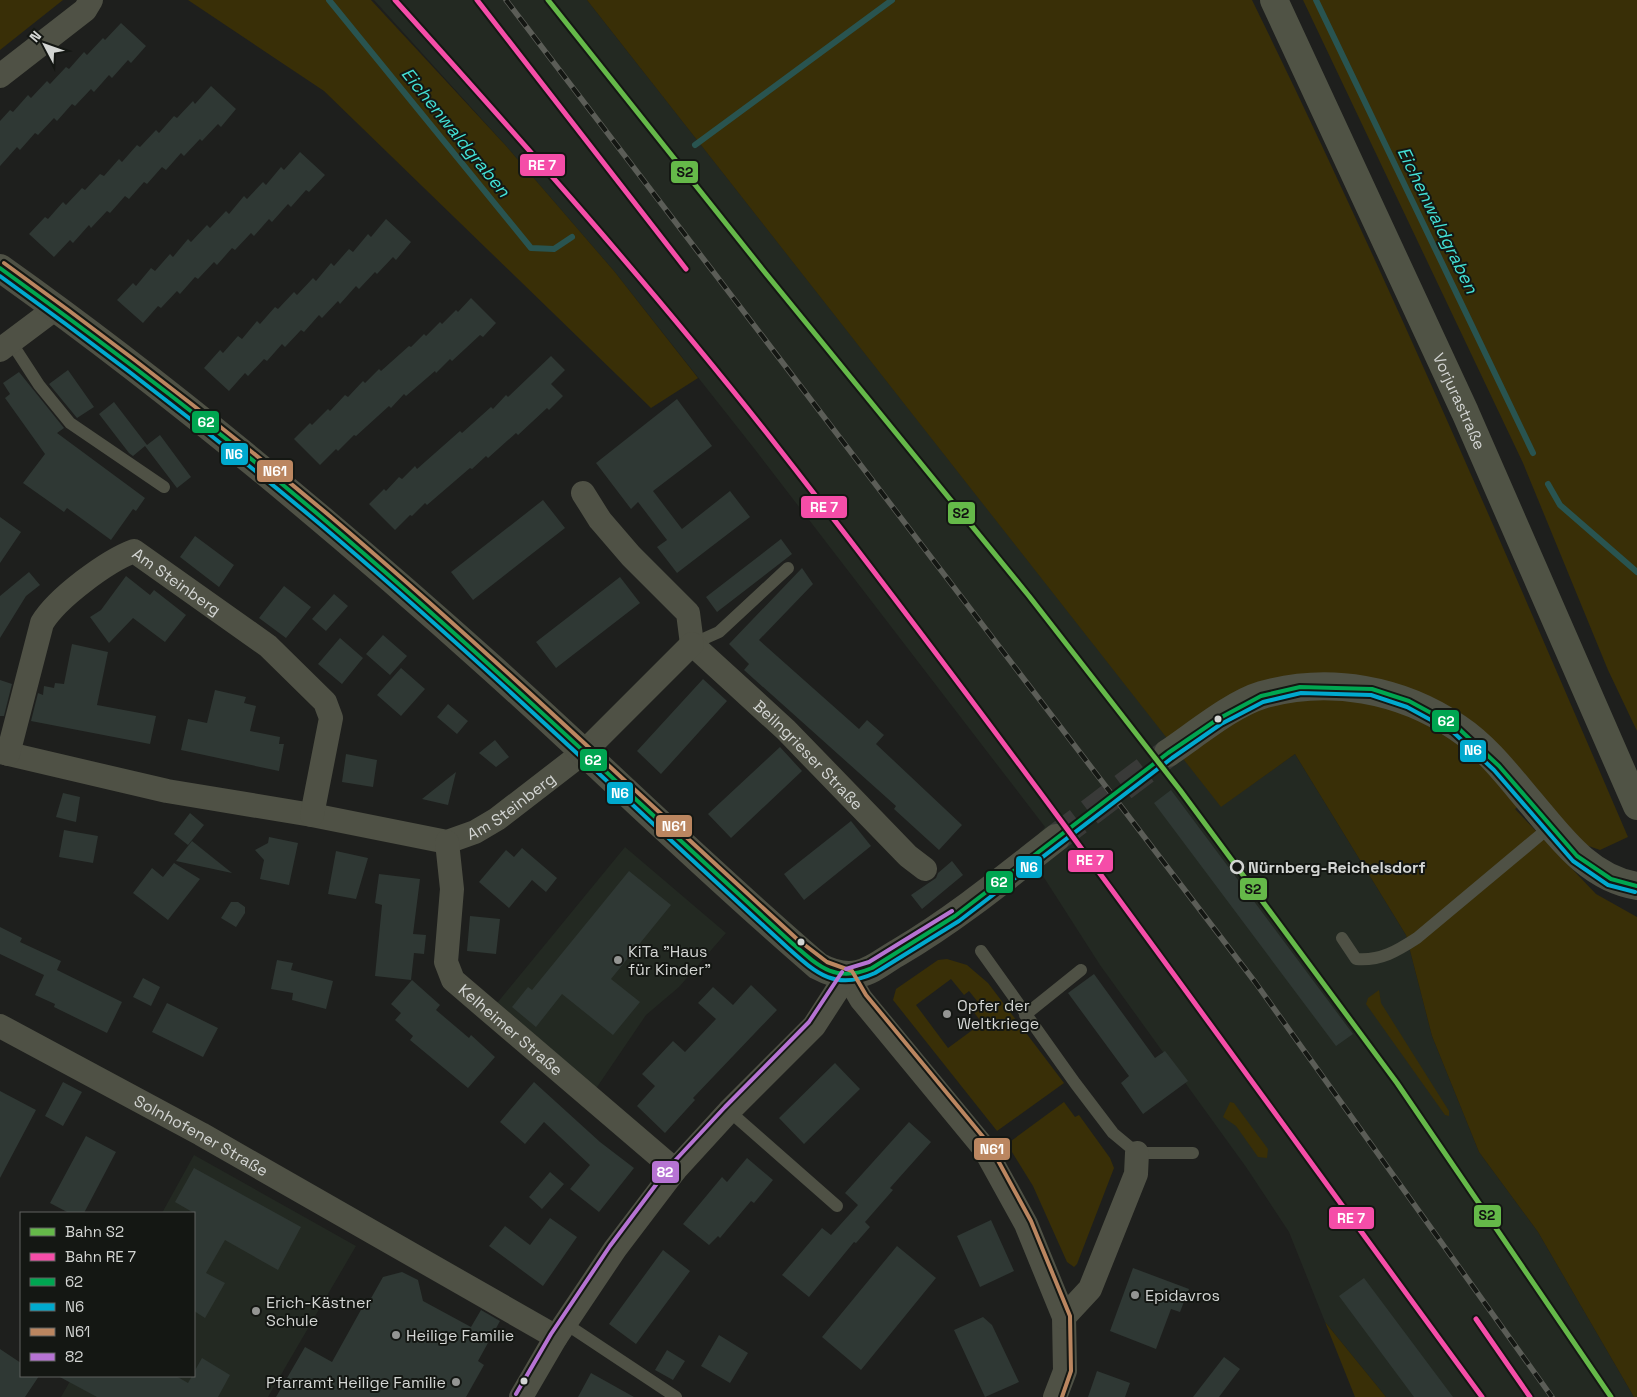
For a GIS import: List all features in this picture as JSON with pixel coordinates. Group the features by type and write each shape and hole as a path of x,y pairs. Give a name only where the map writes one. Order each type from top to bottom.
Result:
{"main road":[{"name":"Vorjurastraße","path":"1274,0 1469,421 1637,806"}],"street":[{"path":"0,76 85,10 91,0"},
{"path":"0,268 156,384 327,522 584,752 818,966 831,973 847,975 860,974 872,968 934,931 1056,838"},
{"path":"5,346 56,308"},
{"path":"583,493 600,520 631,556 688,613 692,644 584,752"},
{"name":"Am Steinberg","path":"312,815 331,718 325,702 268,646 134,551 116,558 50,609 42,623 4,753 167,791 312,815 447,842 476,832 496,819 584,752"},
{"name":"Beilngrieser Straße","path":"692,644 786,730 908,856 925,869"},
{"path":"1168,753 1218,718 1260,696 1300,687 1372,689 1409,701 1457,727 1493,760 1578,856 1611,879 1637,886"},
{"name":"Kelheimer Straße","path":"447,842 452,889 446,962 453,980 675,1170"},
{"path":"521,1397 561,1330 615,1249 675,1170 729,1111 814,1026 847,975"},
{"path":"847,975 866,1005 984,1148 1026,1224 1064,1316 1065,1370 1055,1397"},
{"name":"Solnhofener Straße","path":"0,1026 561,1330"},
{"path":"1064,1316 1090,1289 1136,1174 1137,1153"}],"lane":[{"path":"5,346 70,423 164,487"},
{"path":"692,644 719,632 788,568"},
{"path":"1342,938 1356,959 1371,960 1393,953 1417,938 1551,826"},
{"path":"981,951 1025,1015 1113,1133 1137,1153 1193,1153"},
{"path":"1025,1015 1081,970"},
{"path":"729,1111 837,1206"},
{"path":"561,1330 676,1397"}],"shaded area":[{"path":"0,0 63,0 0,50"},
{"path":"188,0 371,0 507,147 614,271 698,378 651,408 324,91"},
{"path":"374,0 587,0 1221,806 1295,754 1406,935 1432,1036 1479,1152 1538,1232 1634,1397 1386,1397 1325,1322 1289,1232 1246,1167 1100,965 1025,848 1045,827 753,447 614,271 507,147"},
{"path":"587,0 1252,0 1351,207 1491,521 1628,837 1600,850 1583,844 1538,794 1515,809 1596,894 1637,917 1637,1397 1634,1397 1538,1232 1479,1152 1432,1036 1406,935 1295,754 1221,807"},
{"path":"1303,0 1637,0 1637,731 1608,670 1523,463"},
{"name":"KiTa \"Haus für Kinder\"","path":"625,847 726,933 679,987 646,1015 593,1093 493,1008"},
{"path":"947,959 967,965 988,983 1064,1083 997,1131 893,1000 896,989 938,960","holes":["951,979 964,995 969,991 977,1001 970,1007 982,1023 948,1048 916,1005"]},
{"path":"1379,990 1381,1003 1449,1111 1449,1116 1445,1115 1366,1004 1368,998"},
{"path":"1064,1102 1075,1117 1079,1115 1110,1158 1114,1168 1077,1264 1074,1267 1067,1262 1033,1186 1007,1144"},
{"path":"1230,1102 1234,1103 1268,1149 1267,1158 1258,1157 1236,1126 1223,1117"},
{"name":"Erich-Kästner Schule","path":"194,1155 356,1246 268,1397 61,1397 72,1377 195,1377 195,1212 163,1212"},
{"path":"1325,1322 1386,1397 1355,1397"}],"building":[{"path":"121,23 146,46 131,63 128,60 112,78 109,75 94,92 91,89 75,106 72,104 57,121 54,118 38,135 35,133 20,150 17,147 0,166 0,121 10,110 13,112 28,95 31,98 47,81 50,84 66,67 69,69 84,52 87,55"},
{"path":"211,86 236,109 221,127 218,124 184,156 181,153 166,170 162,167 147,184 144,182 129,199 125,196 110,213 107,211 91,228 89,225 73,243 70,240 54,257 29,234 45,217 48,219 63,202 66,205 82,188 85,190 100,174 104,176 119,159 122,162 137,145 140,147 156,130 159,133 174,116 177,118 193,101 195,104"},
{"path":"300,152 325,175 309,192 306,190 291,207 288,204 272,222 269,219 254,236 251,233 235,250 232,248 217,265 214,262 198,279 195,277 180,294 177,291 161,308 158,306 143,323 117,300 133,283 136,286 151,268 155,271 170,254 173,257 188,239 191,242 207,225 210,228 226,211 229,214 244,196 247,199 263,182 266,185 281,167 284,170"},
{"path":"386,219 411,242 396,260 393,257 359,289 356,286 340,304 338,301 322,318 319,315 304,332 301,330 285,347 282,344 267,361 264,359 248,376 245,373 229,391 204,368 220,350 223,353 238,336 242,339 257,321 260,324 275,307 278,309 294,292 297,295 313,278 316,281 331,263 334,266 349,249 353,252 368,234 371,237"},
{"path":"471,298 496,323 483,337 480,335 452,361 450,359 436,373 435,371 406,396 404,394 391,408 389,406 338,451 336,449 320,465 294,439 328,409 330,411 345,395 348,397 363,381 365,383 379,369 381,371 424,334 426,336 440,322 442,324 456,310 458,312"},
{"path":"551,356 565,370 551,384 563,396 549,410 547,408 518,435 516,433 488,458 486,456 472,469 470,468 427,505 425,503 395,530 369,504 384,489 386,491 399,477 402,479 415,466 417,469 460,431 462,433 491,407 493,409 506,395 508,397"},
{"path":"68,370 94,407 77,418 49,384"},
{"path":"19,372 64,428 57,433 145,498 136,511 133,509 111,540 67,508 64,512 23,483 45,454 5,398 10,394 3,383"},
{"path":"677,399 712,446 653,491 682,529 730,491 750,517 677,573 657,547 667,540 638,502 631,509 596,463"},
{"path":"114,402 147,445 160,435 191,477 177,488 145,446 133,456 129,453 99,414"},
{"path":"543,500 565,528 473,600 451,572"},
{"path":"0,517 21,532 0,563"},
{"path":"195,536 234,565 219,587 180,557"},
{"path":"781,539 792,554 717,612 706,597"},
{"path":"802,568 813,584 759,640 859,729 867,720 884,735 876,744 962,825 939,850 894,809 896,806 744,670 749,664 729,644"},
{"path":"29,572 40,585 26,596 0,638 0,596"},
{"path":"126,576 150,595 154,590 186,615 165,642 133,618 109,643 90,617 101,610"},
{"path":"620,577 640,603 556,668 536,642"},
{"path":"284,586 311,607 286,638 259,618"},
{"path":"334,594 348,606 326,631 312,619"},
{"path":"383,635 407,656 390,675 366,654"},
{"path":"340,638 363,658 342,684 318,664"},
{"path":"72,644 108,652 97,705 156,716 150,744 31,721 38,693 43,695 44,686 54,688 55,683 64,684"},
{"path":"401,668 425,689 401,716 377,695"},
{"path":"703,679 727,701 661,774 637,751"},
{"path":"0,680 12,684 4,716 0,716"},
{"path":"215,690 246,697 244,703 256,706 250,731 280,737 279,744 284,744 279,771 181,750 188,719 207,723"},
{"path":"448,704 468,721 457,734 437,717"},
{"path":"495,740 509,757 496,767 479,753"},
{"path":"780,747 802,771 731,838 708,814"},
{"path":"346,754 377,760 373,787 342,782"},
{"path":"456,772 448,805 422,799"},
{"path":"1171,790 1353,1034 1336,1046 1154,803"},
{"path":"63,793 80,797 76,822 56,817"},
{"path":"190,813 204,825 188,845 174,834"},
{"path":"851,821 871,846 804,900 784,874"},
{"path":"64,830 98,836 93,863 59,857"},
{"path":"269,837 298,843 289,885 260,879 264,860 255,850 268,843"},
{"path":"192,841 232,873 176,861"},
{"path":"522,848 557,878 546,892 532,880 509,908 479,882 506,850 514,857"},
{"path":"336,851 368,858 356,899 328,894"},
{"path":"952,861 963,875 922,909 911,895 936,878 938,873"},
{"path":"174,863 200,879 168,920 133,893 152,868 163,877"},
{"path":"629,871 671,905 611,979 640,1002 613,1035 562,994 536,1027 512,1007 528,987 532,990"},
{"path":"379,874 420,879 413,934 426,935 424,954 414,953 411,980 375,976 382,905 375,903"},
{"path":"231,902 238,902 245,907 245,913 236,927 221,918"},
{"path":"470,916 500,919 496,954 467,951"},
{"path":"0,927 22,938 20,942 61,961 57,970 122,1002 107,1033 54,1007 55,1004 35,995 44,975 0,954"},
{"path":"277,960 293,963 291,970 333,981 326,1009 292,1000 293,993 271,989"},
{"path":"1094,974 1155,1058 1165,1051 1188,1081 1143,1114 1121,1083 1129,1076 1068,993"},
{"path":"143,978 160,987 151,1006 133,997"},
{"path":"412,980 440,1005 436,1010 469,1038 471,1035 495,1057 468,1088 410,1040 413,1036 395,1020 401,1013 391,1004"},
{"path":"751,985 777,1010 693,1098 695,1100 665,1133 637,1106 655,1086 642,1074 673,1041 685,1052 716,1019 698,1003 713,987 733,1005"},
{"path":"167,1003 218,1028 203,1057 152,1032"},
{"path":"835,1063 860,1089 804,1144 779,1118"},
{"path":"63,1082 82,1092 63,1126 45,1116"},
{"path":"534,1082 600,1142 634,1168 599,1212 570,1189 590,1165 544,1122 525,1144 500,1122"},
{"path":"0,1091 36,1110 0,1178"},
{"path":"909,1122 931,1142 890,1188 893,1190 865,1222 870,1227 856,1243 854,1242 809,1297 782,1275 822,1228 831,1235 858,1205 845,1193"},
{"path":"86,1136 116,1152 85,1212 67,1212 50,1203"},
{"path":"747,1158 773,1180 754,1203 751,1201 720,1238 718,1236 709,1245 683,1224 722,1177 727,1182"},
{"path":"194,1168 301,1227 278,1270 225,1240 206,1273 225,1283 205,1318 195,1312 195,1212 175,1202"},
{"path":"550,1172 564,1184 542,1209 529,1197"},
{"path":"550,1218 577,1237 543,1286 489,1246 505,1226 530,1245"},
{"path":"991,1220 1014,1271 980,1287 957,1236"},
{"path":"897,1246 936,1278 861,1370 822,1337"},
{"path":"663,1250 690,1271 636,1344 609,1324"},
{"path":"1133,1268 1189,1289 1180,1312 1171,1309 1156,1349 1110,1331"},
{"name":"Heilige Familie","path":"402,1272 418,1280 423,1301 471,1327 481,1310 500,1321 478,1361 484,1365 466,1397 276,1397 305,1347 332,1362 367,1299 370,1300 383,1277"},
{"path":"1364,1278 1453,1397 1414,1397 1339,1296"},
{"path":"983,1317 992,1325 1019,1382 985,1397 954,1330"},
{"path":"719,1335 748,1353 730,1383 701,1366"},
{"path":"0,1349 20,1362 20,1377 38,1377 25,1397 0,1397"},
{"path":"667,1350 685,1361 673,1380 655,1370"},
{"path":"1224,1357 1240,1369 1219,1397 1193,1397"},
{"path":"202,1358 230,1375 218,1397 97,1397 60,1377 178,1377 188,1383 191,1377 195,1377 195,1370"},
{"path":"1097,1371 1130,1383 1125,1397 1088,1397"},
{"path":"591,1373 634,1397 578,1397"}],"waterway":[{"name":"Eichenwaldgraben","path":"329,0 531,248 554,249 572,237"},
{"name":"Eichenwaldgraben","path":"695,145 892,0"},
{"name":"Eichenwaldgraben","path":"1316,0 1533,453"},
{"name":"Eichenwaldgraben","path":"1548,484 1560,505 1637,572"}],"tunnel":[{"path":"1056,838 1168,753"}],"railway":[{"path":"506,0 1255,982 1552,1397"}],"rail line":[{"name":"S2","path":"548,0 763,270 1029,596 1180,790 1397,1083 1611,1397"}],"transit line":[{"path":"395,0 584,213 676,321 766,432 949,670 1039,791 1482,1397"},
{"path":"477,0 686,269"},
{"name":"N61","path":"4,263 170,387 331,517 450,620 797,939 827,962 852,971 866,995 989,1144 1031,1221 1070,1316 1071,1371 1062,1397"},
{"name":"62","path":"0,268 166,392 327,522 446,625 793,944 811,960 829,970 848,974 872,968 955,916 1168,753 1218,719 1261,696 1300,687 1372,689 1409,701 1457,727 1499,766 1577,856 1611,879 1637,886"},
{"name":"N6","path":"0,276 163,398 321,525 499,681 789,949 809,966 828,977 838,980 849,980 875,973 959,921 1172,758 1221,724 1263,702 1301,693 1371,695 1407,707 1453,732 1494,770 1573,861 1608,885 1635,892"},
{"name":"82","path":"846,969 869,962 952,911"},
{"name":"82","path":"516,1394 551,1334 610,1246 670,1166 809,1022 842,972"},
{"path":"1476,1319 1530,1397"}],"place":[{"name":"Nürnberg-Reichelsdorf","path":"1237,867"},
{"name":"KiTa \"Haus für Kinder\"","path":"618,960"},
{"name":"Opfer der Weltkriege","path":"947,1014"},
{"name":"Epidavros","path":"1135,1295"},
{"name":"Erich-Kästner Schule","path":"256,1311"},
{"name":"Heilige Familie","path":"396,1335"},
{"name":"Pfarramt Heilige Familie","path":"456,1382"}]}
